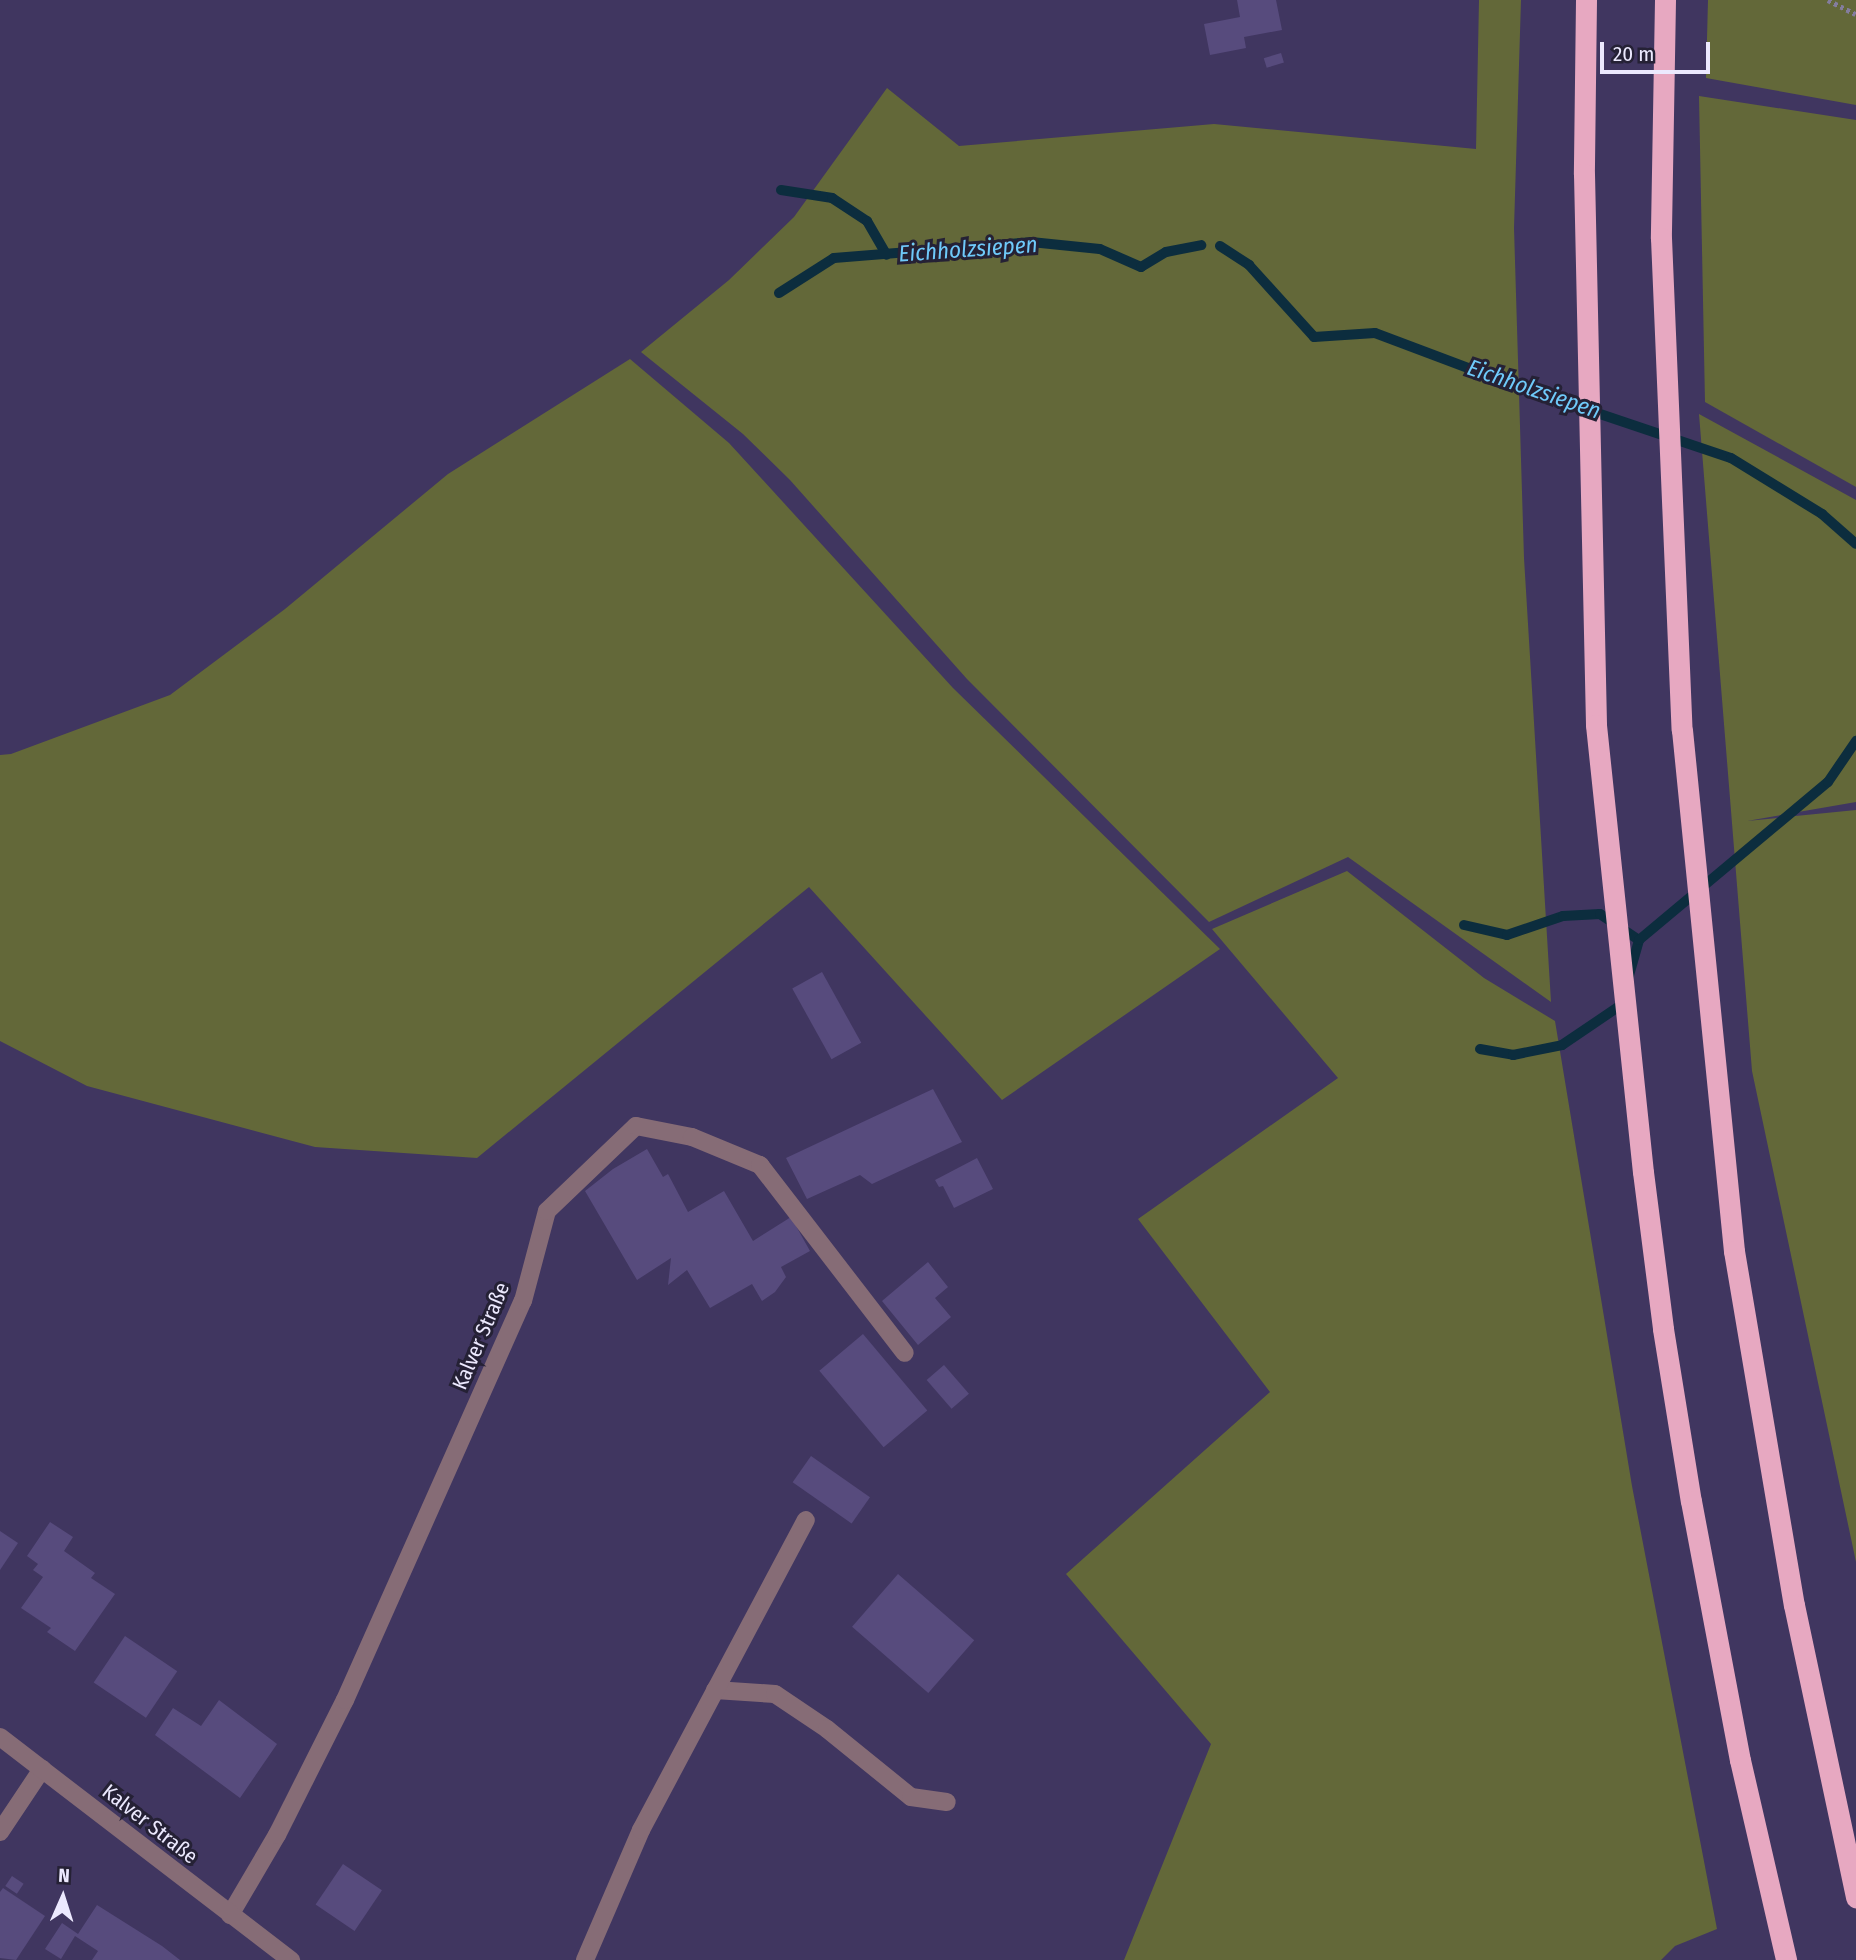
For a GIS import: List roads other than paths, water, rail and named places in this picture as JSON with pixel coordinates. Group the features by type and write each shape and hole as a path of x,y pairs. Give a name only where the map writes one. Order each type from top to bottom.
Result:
{"highway":[{"path":"1586,0 1584,188 1596,725 1643,1172 1663,1329 1691,1501 1740,1760 1786,1960"},
{"path":"1665,0 1661,238 1682,730 1732,1224 1794,1605 1856,1897"}],"street":[{"name":"Kalver Straße","path":"230,1915 277,1835 345,1700 523,1301 547,1211 636,1126 692,1137 760,1165 905,1353"},
{"path":"585,1960 641,1830 806,1520"},
{"path":"715,1690 775,1694 827,1730 911,1797 947,1802"},
{"name":"Kalver Straße","path":"0,1737 291,1960"},
{"path":"0,1832 42,1769"}],"waterway":[{"path":"781,190 832,198 867,221 887,255"},
{"name":"Eichholzsiepen","path":"779,293 834,258 1031,242 1100,249 1141,267 1166,252 1201,245"},
{"name":"Eichholzsiepen","path":"1220,246 1249,265 1314,337 1375,333 1508,383 1731,458 1822,514 1856,544"},
{"path":"1628,979 1639,940 1828,782 1856,741"},
{"path":"1464,925 1507,935 1563,916 1600,914 1639,940"},
{"path":"1480,1049 1513,1055 1562,1045 1621,1005 1623,998"}]}
